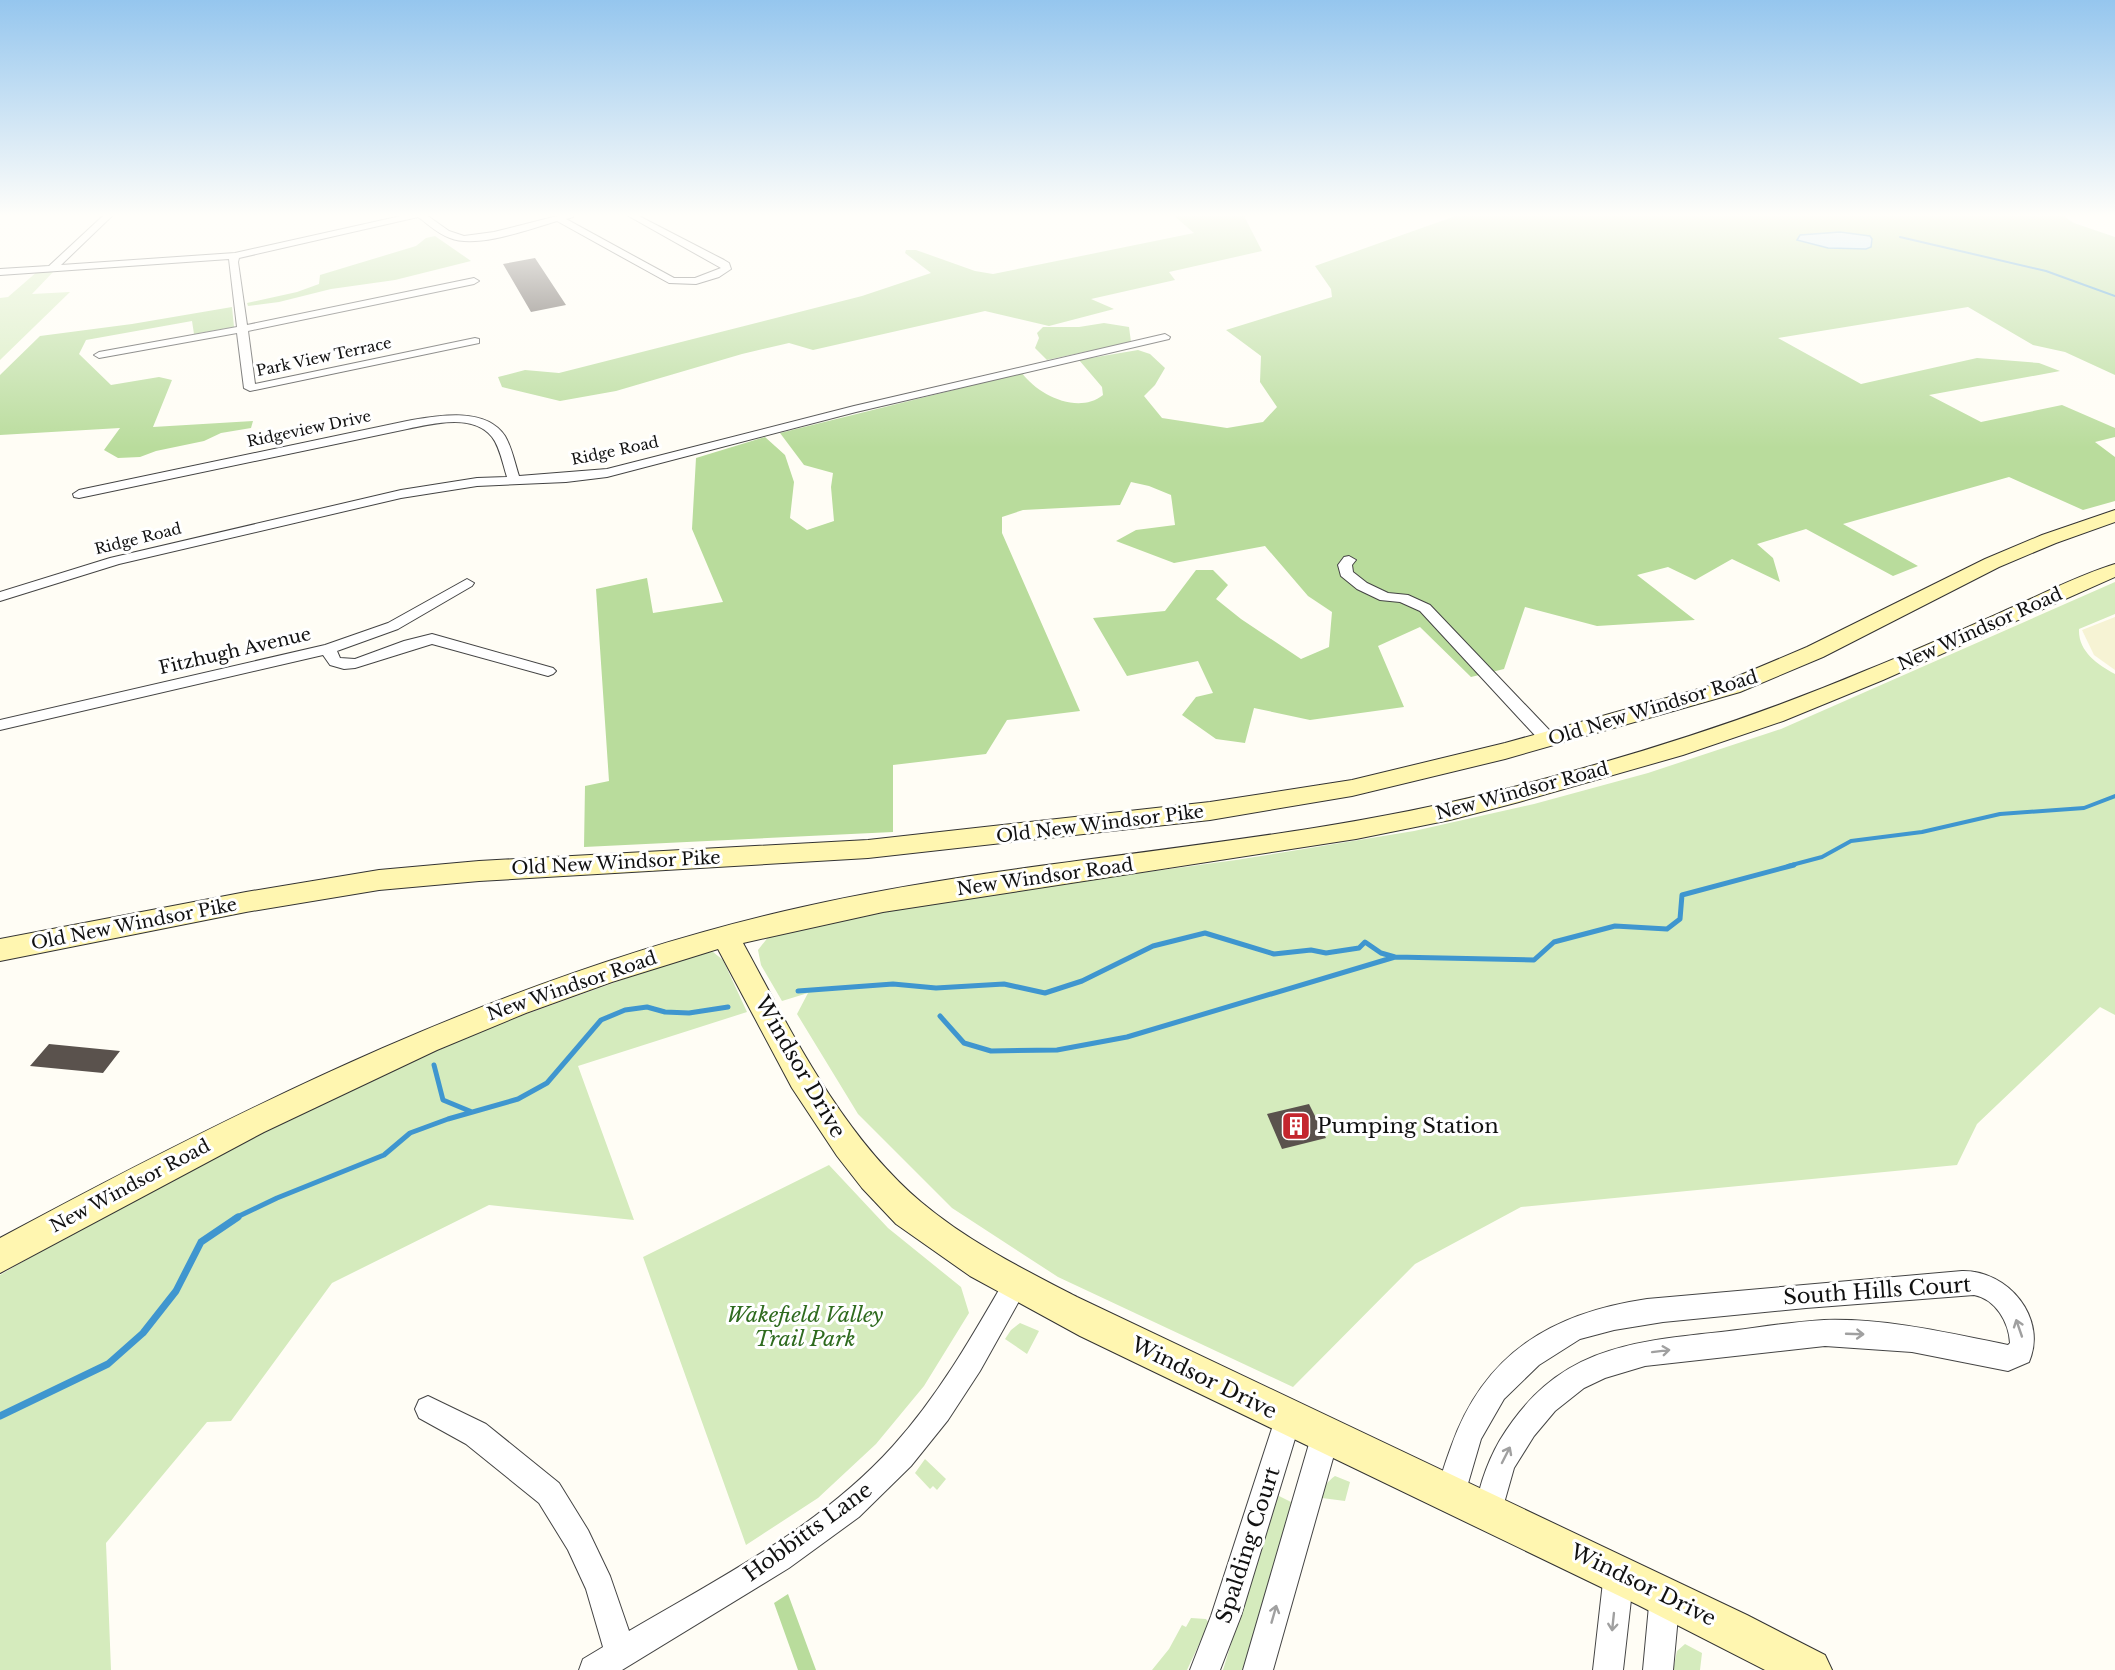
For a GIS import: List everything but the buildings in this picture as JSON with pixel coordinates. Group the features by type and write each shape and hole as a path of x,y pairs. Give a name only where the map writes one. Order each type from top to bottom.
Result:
{"street":[{"path":"237,292 243,329"},
{"path":"99,355 243,329 421,292"},
{"name":"Park View Terrace","path":"243,329 250,388 475,341"},
{"name":"Ridge Road","path":"0,597 115,561 272,524 439,487 607,473 854,409 1165,337"},
{"name":"Ridgeview Drive","path":"79,494 450,419 472,421 495,432 499,437 514,479"},
{"name":"Old New Windsor Road","path":"1236,808 1352,788 1445,767 1732,687 1815,652 1992,563 2049,539 2115,516"},
{"path":"1349,560 1345,565 1346,573 1362,585 1385,597 1410,600 1425,608 1548,740"},
{"name":"New Windsor Road","path":"0,1256 212,1141 485,1016 566,986 725,936 913,896 1017,879 1323,838 1520,794 1710,739 1790,710 1958,641 2115,570"},
{"name":"Fitzhugh Avenue","path":"0,724 329,650 393,626 467,583"},
{"path":"329,650 332,659 337,663 346,664 370,659 421,639 432,639 548,671"},
{"name":"Old New Windsor Pike","path":"0,950 300,892 437,874 868,849 1236,808"},
{"name":"Windsor Drive","path":"725,936 800,1076 847,1147 904,1210 957,1248 1016,1285 1325,1437 1489,1511 1665,1595 1810,1670"},
{"name":"South Hills Court","path":"1452,1494 1462,1454 1476,1417 1496,1389 1525,1359 1581,1327 1612,1318 1680,1308 1962,1282 1980,1283 2005,1299 2021,1330 2024,1344 2020,1353 2008,1358 1912,1339 1825,1334 1646,1353 1602,1366 1575,1379 1546,1402 1524,1426 1502,1463 1489,1511"},
{"name":"Hobbitts Lane","path":"594,1670 757,1572 838,1516 880,1478 914,1442 942,1406 1016,1285"},
{"path":"428,1409 476,1434 549,1493 578,1540 600,1586 620,1653"},
{"name":"Spalding Court","path":"1205,1670 1226,1616 1288,1419"},
{"path":"1258,1670 1325,1437"},
{"path":"1608,1670 1619,1573"},
{"path":"1658,1670 1665,1595"}],"shaded area":[{"path":"2115,617 2115,670 2094,655 2082,630"}],"green space":[{"path":"14,292 34,292 32,294 70,292 0,360 0,298 8,297"},
{"path":"297,292 319,292 279,302 248,306 247,303"},
{"path":"874,292 1122,292 1091,299 1114,309 1049,326 985,311 813,350 789,343 742,354 616,391 560,401 502,387 498,377 525,370 559,373"},
{"path":"1331,292 2115,292 2115,375 2065,352 2033,345 1968,307 1778,338 1861,384 1977,358 2039,363 2060,371 1929,395 1981,422 2062,405 2115,428 2115,437 2095,442 2115,457 2115,501 2083,510 2009,477 1843,524 1918,566 1893,576 1806,529 1757,544 1773,558 1780,582 1732,559 1695,580 1668,567 1637,575 1695,620 1597,626 1525,607 1504,669 1471,677 1420,627 1378,646 1404,707 1310,720 1254,708 1245,743 1216,739 1182,715 1196,697 1213,693 1198,661 1127,676 1093,618 1165,611 1196,570 1213,570 1228,585 1216,599 1241,619 1301,659 1329,647 1332,612 1308,596 1265,546 1174,563 1116,541 1136,530 1175,525 1171,495 1131,482 1120,505 1023,510 1002,517 1002,533 1080,711 1007,720 986,754 893,765 893,832 584,847 585,786 609,781 596,589 647,578 653,613 723,602 692,529 696,458 765,437 785,455 794,482 790,518 807,530 834,521 831,487 833,473 804,465 780,433 1022,373 1038,389 1059,400 1071,403 1093,401 1103,395 1102,387 1079,360 1138,350 1150,354 1165,368 1155,385 1144,396 1162,418 1227,428 1263,422 1277,407 1260,382 1261,356 1226,330 1332,297"},
{"path":"232,307 234,327 194,334 192,321 86,340 79,354 111,385 159,377 172,380 153,427 253,421 251,428 221,433 204,441 156,451 140,457 118,458 104,450 120,428 0,435 0,375 40,336 132,324"},
{"path":"1104,323 1129,327 1131,342 1047,360 1035,348 1039,338 1037,333 1043,327 1079,327"},
{"path":"2115,582 2115,614 2079,629 2085,650 2095,661 2115,674 2115,1015 2100,1007 1977,1124 1957,1165 1521,1207 1415,1264 1293,1387 1058,1277 952,1208 858,1114 797,1014 808,993 782,1001 761,965 758,950 769,936 940,900 1236,860 1414,831 1534,804 1648,773 1781,729"},
{"path":"700,952 713,952 723,960 747,1012 578,1066 634,1220 489,1205 332,1283 231,1421 207,1422 106,1543 111,1670 0,1670 0,1275 177,1172 386,1069 479,1031"},
{"name":"Wakefield Valley Trail Park","path":"829,1165 888,1228 961,1287 969,1313 924,1386 876,1444 818,1498 746,1545 643,1257"},
{"path":"1020,1323 1039,1331 1027,1354 1005,1339"},
{"path":"925,1459 946,1479 937,1490 933,1486 930,1489 915,1473"},
{"path":"1335,1476 1350,1482 1345,1501 1322,1498 1323,1491"},
{"path":"1277,1495 1293,1503 1244,1670 1223,1670"},
{"path":"788,1594 816,1670 798,1670 774,1603"},
{"path":"1191,1618 1206,1619 1209,1623 1187,1670 1152,1670 1169,1649 1182,1625 1186,1627"},
{"path":"1685,1644 1702,1653 1700,1670 1673,1670 1677,1651"}],"waterway":[{"path":"2104,292 2115,296"},
{"path":"1788,866 1822,857 1851,841 1922,832 2000,814 2084,808 2115,796"},
{"path":"1395,957 1534,960 1554,942 1615,926 1667,929 1680,919 1682,895 1794,865"},
{"path":"798,991 893,984 936,988 1004,984 1045,993 1082,981 1153,946 1205,933 1274,954 1311,950 1326,953 1359,948 1365,942 1381,953 1395,957"},
{"path":"940,1016 964,1043 991,1051 1057,1050 1127,1037 1395,957"},
{"path":"235,1218 277,1198 384,1155 410,1133 448,1119 518,1099 547,1083 601,1020 625,1010 647,1007 665,1012 689,1013 728,1007"},
{"path":"434,1065 443,1100 472,1112"},
{"path":"0,1416 108,1364 143,1333 176,1291 201,1242 238,1217"}],"place":[{"name":"Pumping Station","path":"1296,1126"}]}
